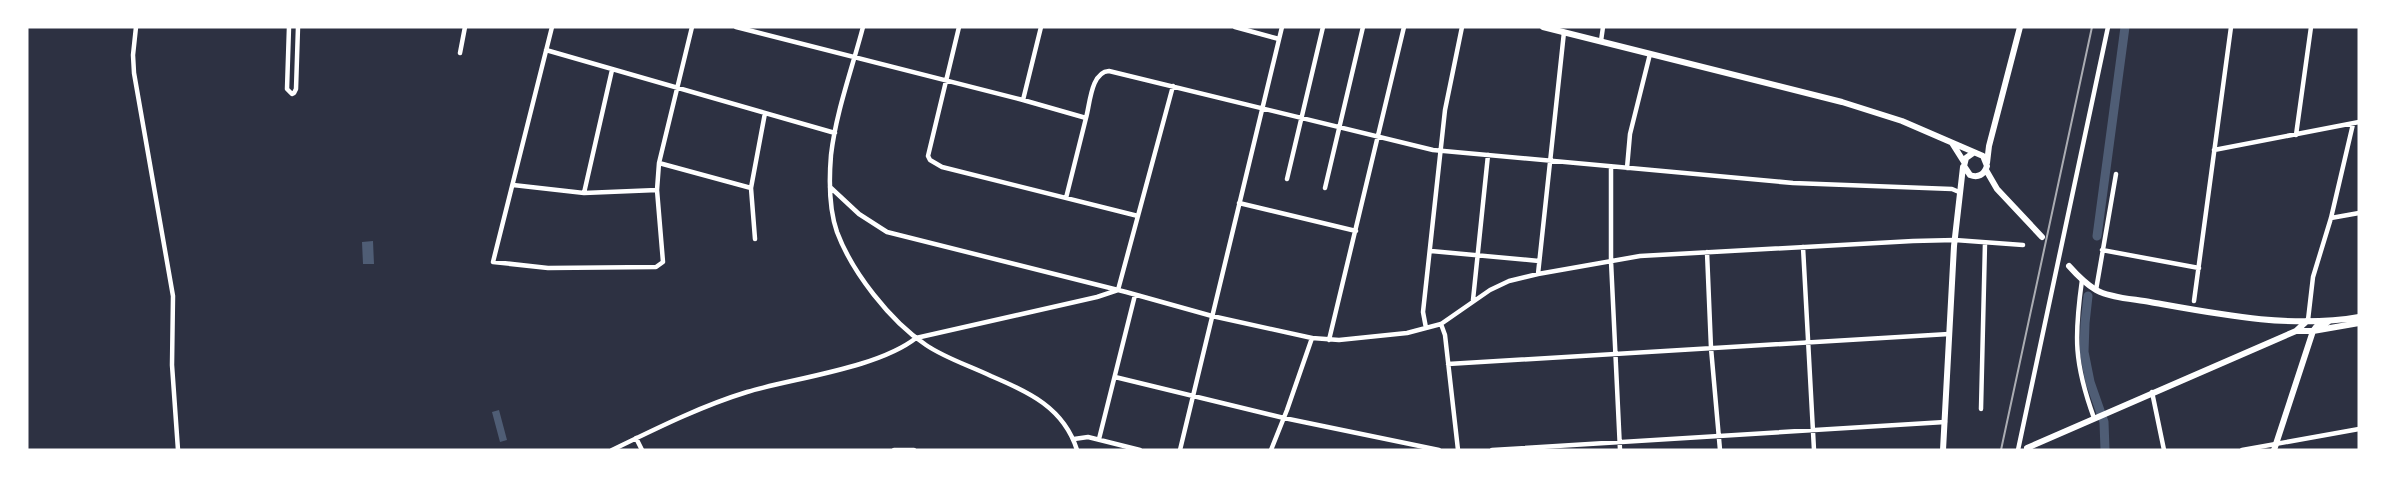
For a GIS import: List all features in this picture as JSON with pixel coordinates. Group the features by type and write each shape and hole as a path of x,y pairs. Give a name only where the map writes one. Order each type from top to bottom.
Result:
{"street":[{"path":"136,27 134,73 173,296 172,365 178,450"},
{"path":"290,27 287,89 292,94 296,88 298,27"},
{"path":"459,53 465,27"},
{"path":"552,27 493,262 548,268 656,267 663,262 657,190 659,163 692,27"},
{"path":"736,27 1086,118"},
{"path":"762,34 763,27"},
{"path":"863,27 831,154 834,218 847,253 874,294 916,338 938,352 1037,397 1060,417 1074,439 1077,450"},
{"path":"959,27 928,156 930,160 942,167 1138,216"},
{"path":"1023,100 1041,27"},
{"path":"1235,27 1279,39"},
{"path":"1180,450 1282,27"},
{"path":"1287,179 1323,27"},
{"path":"1325,188 1363,27"},
{"path":"1329,340 1404,27"},
{"path":"1426,328 1423,312 1440,150 1445,110 1462,27"},
{"path":"1543,27 1842,102 1902,121 1966,147 1983,156 1997,189 2042,237"},
{"path":"1601,41 1603,27"},
{"path":"1952,143 1967,173 1973,177 1981,176 1986,167 1989,146 2020,27"},
{"path":"2018,450 2108,27"},
{"path":"2194,301 2231,27"},
{"path":"2296,135 2311,27"},
{"path":"1538,274 1563,32"},
{"path":"546,50 835,133"},
{"path":"1627,168 1630,134 1650,53"},
{"path":"584,193 612,70"},
{"path":"1066,198 1096,78 1104,71 1440,150 1793,183 1952,189 1959,192"},
{"path":"1118,290 1173,86"},
{"path":"755,240 751,188 765,113"},
{"path":"2027,448 2296,331 2308,320 2313,277 2356,123 2214,150"},
{"path":"1943,450 1959,192 1964,164 1969,155 1989,146"},
{"path":"1473,300 1488,155"},
{"path":"659,163 751,188"},
{"path":"1611,167 1611,261 1620,450"},
{"path":"2096,290 2116,174"},
{"path":"513,185 584,193 657,190"},
{"path":"831,187 860,214 887,232 1212,316 1329,340 1380,336 1441,324 1473,300 1509,281 1640,256 1955,240 2023,245"},
{"path":"1239,203 1356,231"},
{"path":"2331,218 2359,213"},
{"path":"1981,410 1985,243"},
{"path":"1803,247 1814,450"},
{"path":"2102,250 2199,268"},
{"path":"1431,251 1539,261"},
{"path":"1707,252 1711,348 1720,450"},
{"path":"2069,266 2082,280 2096,290 2191,309 2262,318 2308,320 2359,317"},
{"path":"2082,280 2076,322 2076,353 2082,384 2095,418"},
{"path":"612,450 729,398 858,363 897,350 916,338 1097,297 1118,290"},
{"path":"1099,439 1135,295"},
{"path":"2275,447 2313,331 2321,324 2337,319"},
{"path":"2296,331 2313,331 2359,323"},
{"path":"1441,324 1458,450"},
{"path":"1448,364 1616,352 1949,334"},
{"path":"1271,450 1312,338"},
{"path":"1115,377 1284,418 1439,450"},
{"path":"2152,392 2164,450"},
{"path":"1492,450 1945,423"},
{"path":"2242,450 2275,447 2359,429"},
{"path":"1074,439 1088,437 1140,450"},
{"path":"636,438 642,450"},
{"path":"894,450 914,450"}],"water":[{"path":"373,241 374,264 363,264 362,242"},
{"path":"499,410 507,440 500,442 492,412"}],"waterway":[{"path":"2097,236 2125,27"},
{"path":"2088,296 2084,352 2090,382 2104,422 2105,450"}],"railway":[{"path":"2001,450 2092,27"}]}
